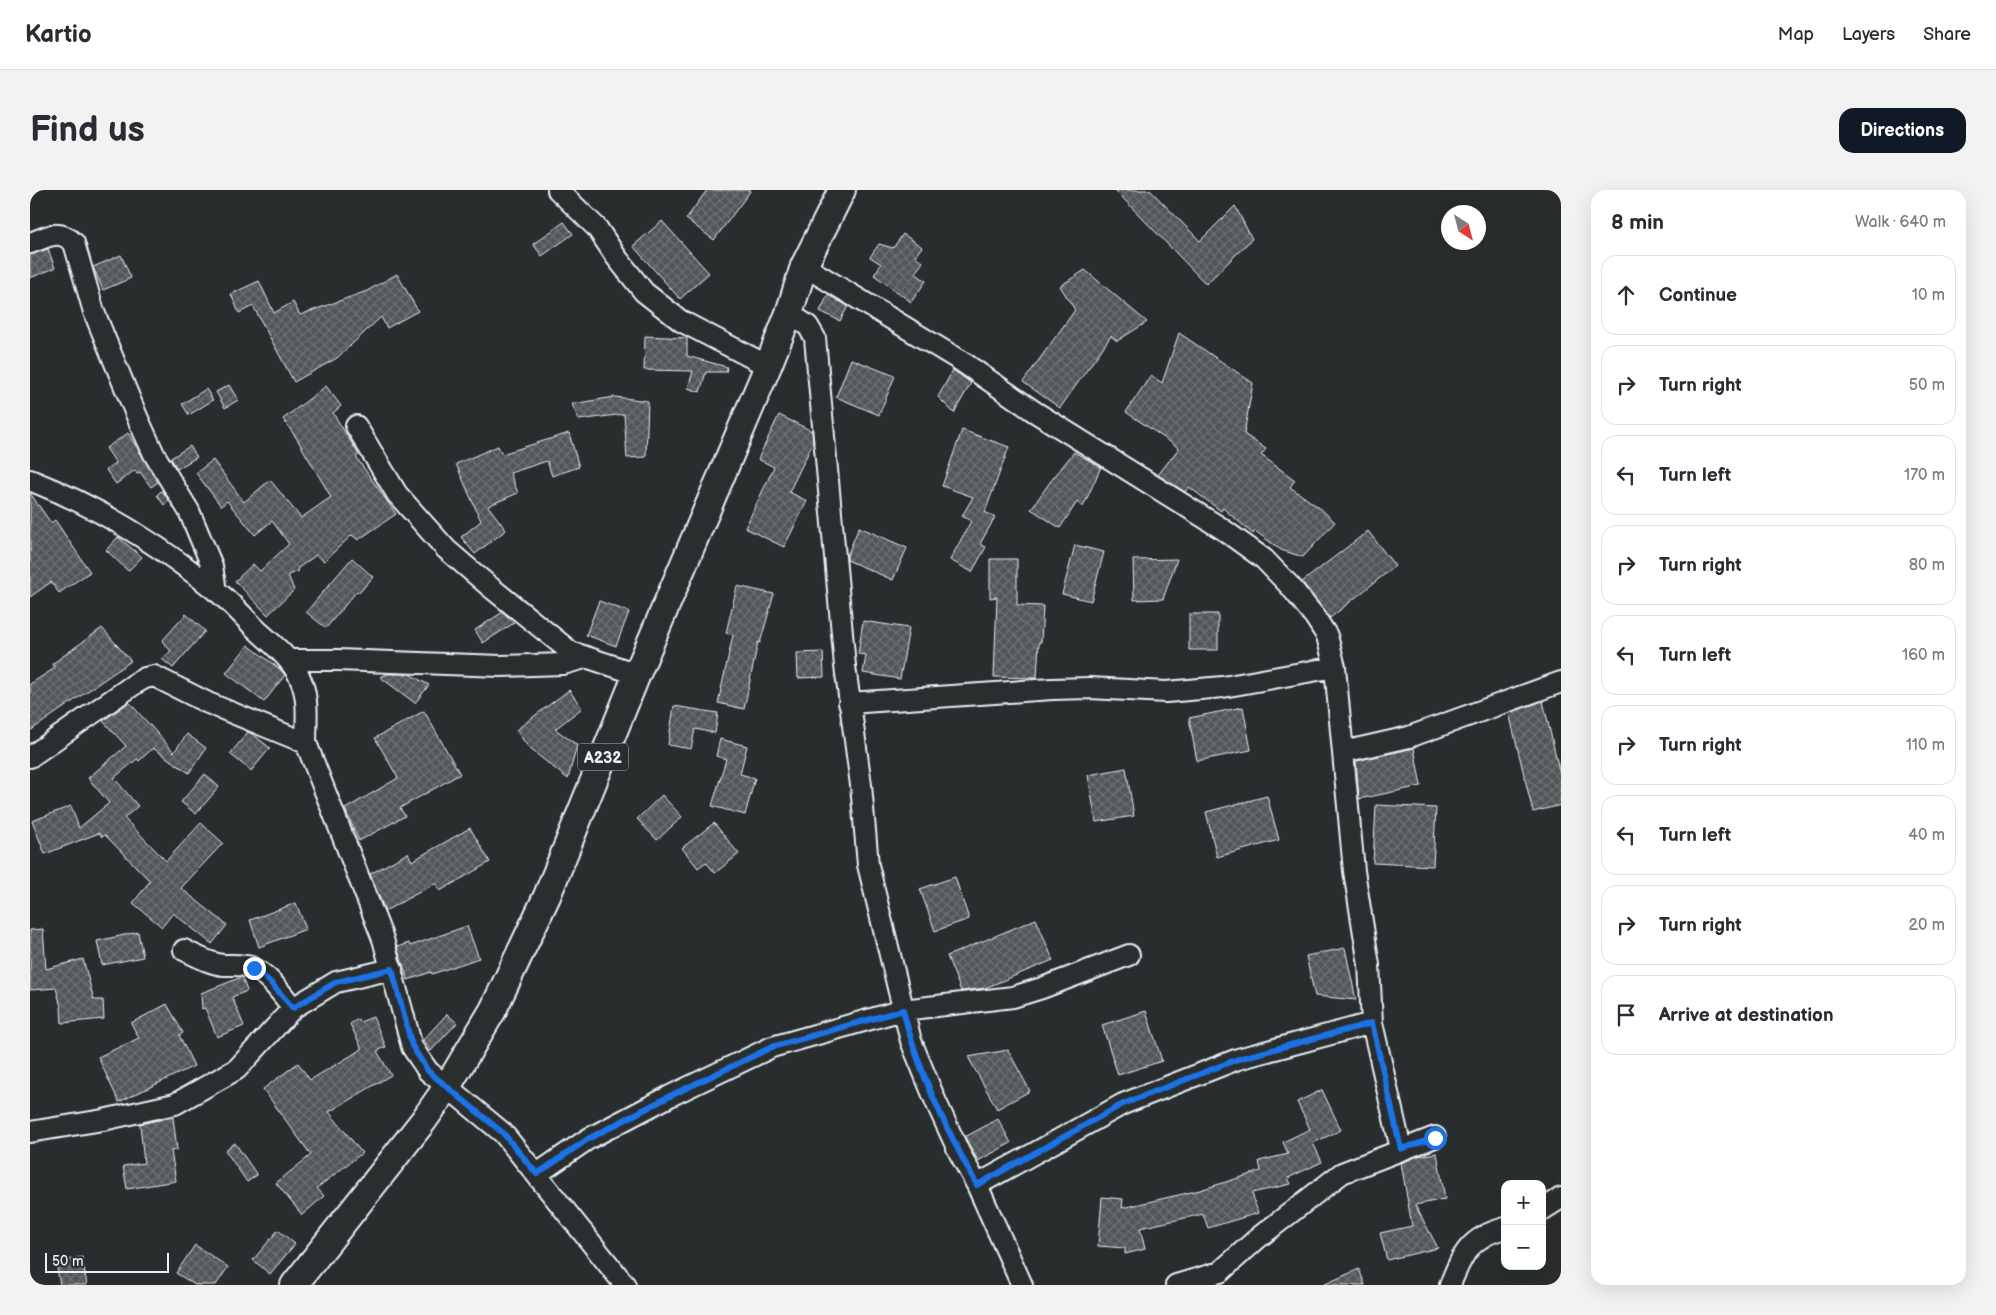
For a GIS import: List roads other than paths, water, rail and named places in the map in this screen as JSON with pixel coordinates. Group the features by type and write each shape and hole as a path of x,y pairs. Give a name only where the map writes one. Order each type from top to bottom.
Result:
{"main road":[{"name":"A232","path":"294,1285 424,1120 447,1087 493,1010 547,896 637,674 768,366 789,314 804,266 842,190"}],"street":[{"path":"558,190 597,228 617,258 644,292 681,321 768,366"},
{"path":"30,243 58,233 66,236 74,243 94,312 154,454 189,511 212,566 216,591"},
{"path":"804,266 961,361 1034,412 1221,528 1264,559 1292,587 1316,617 1327,636 1334,667 1354,871 1369,965 1372,1023 1401,1149"},
{"path":"789,314 808,326 815,338 849,703 868,865 911,1041 936,1102 959,1152 977,1185 1022,1285"},
{"path":"356,426 396,494 446,549 488,586 571,652 637,674"},
{"path":"30,480 58,491 103,515 171,556 216,591 290,660 302,684 306,711 306,743 383,939 412,1046 428,1071 503,1133 625,1285"},
{"path":"290,660 501,666 563,664 585,658"},
{"path":"849,703 1052,689 1090,688 1166,692 1223,687 1334,667"},
{"path":"30,757 136,683 154,676 208,703 306,743"},
{"path":"1343,752 1409,737 1561,682"},
{"path":"184,950 197,957 223,965 241,964 254,968 270,982 293,1008"},
{"path":"537,1174 588,1139 670,1096 772,1047 903,1010 1013,997 1129,956"},
{"path":"30,1132 104,1120 175,1104 237,1069 293,1008 336,982 392,969"},
{"path":"977,1185 1123,1104 1238,1059 1372,1023"},
{"path":"1176,1285 1220,1272 1258,1238 1342,1173 1401,1149 1435,1138"},
{"path":"1546,1207 1561,1198"},
{"path":"1450,1285 1465,1250 1480,1238 1501,1230"}]}
